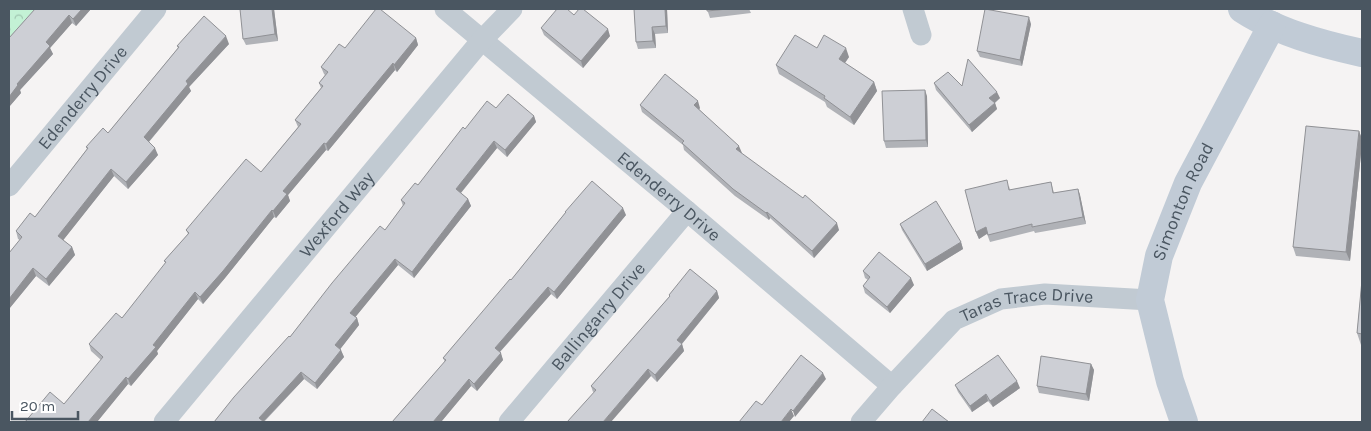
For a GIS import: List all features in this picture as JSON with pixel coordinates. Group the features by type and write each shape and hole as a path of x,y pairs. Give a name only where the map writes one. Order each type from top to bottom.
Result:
{"street":[{"name":"Edenderry Drive","path":"9,186 156,9"},
{"name":"Edenderry Drive","path":"445,9 687,211 892,386"},
{"name":"Wexford Way","path":"164,422 481,41 512,9"},
{"path":"913,9 921,35"},
{"path":"1242,9 1272,25 1328,46 1362,53"},
{"name":"Simonton Road","path":"1184,422 1170,381 1150,300 1159,256 1188,183 1272,25"},
{"name":"Ballingarry Drive","path":"509,422 687,211"},
{"name":"Taras Trace Drive","path":"861,422 954,320 1001,299 1045,294 1150,300"}],"green space":[{"path":"9,9 80,9 9,76"}],"building":[{"path":"35,9 82,9 73,19 69,15 46,42 50,46 17,84 9,97 9,38"},
{"path":"240,9 272,9 275,34 243,39"},
{"path":"376,9 380,9 416,38 326,144 324,143 283,191 287,194 223,271 200,297 195,292 153,345 156,347 128,379 126,377 88,422 25,422 50,392 64,404 103,357 89,344 116,313 122,318 166,262 164,261 189,233 186,230 246,159 261,172 301,124 295,120 323,86 319,83 328,72 321,67 339,44 345,48"},
{"path":"557,9 567,9 574,15 579,9 583,9 608,29 581,61 541,28"},
{"path":"634,9 665,9 666,26 652,27 653,41 636,42"},
{"path":"707,9 728,9 707,11"},
{"path":"985,9 1029,17 1020,60 977,51"},
{"path":"204,16 226,36 186,81 188,84 144,137 155,148 126,182 111,169 58,236 72,247 46,279 33,268 9,299 9,253 22,237 16,231 30,213 35,217 88,148 86,147 103,128 108,133 179,47 177,46"},
{"path":"795,35 817,48 824,35 846,48 839,59 874,82 850,117 824,98 825,96 776,65"},
{"path":"968,59 997,92 989,98 995,103 969,125 934,83 948,72 962,86"},
{"path":"665,74 698,101 694,105 739,146 736,149 803,198 805,195 837,223 812,251 767,212 733,189 682,143 684,141 640,105"},
{"path":"925,90 926,140 884,141 882,91"},
{"path":"508,94 534,116 505,150 494,141 456,189 468,199 412,272 395,259 350,313 357,318 335,345 341,350 315,383 301,372 259,418 264,422 214,422 234,397 290,337 380,226 385,230 405,203 401,200 415,183 418,185 463,127 465,129 487,101 496,108"},
{"path":"1306,126 1359,131 1346,252 1293,247"},
{"path":"1007,180 1009,190 1051,182 1053,193 1078,189 1083,217 1032,227 1032,224 988,235 986,227 976,232 965,190"},
{"path":"592,181 623,208 554,292 548,287 495,348 501,353 474,384 469,379 433,422 392,422 446,360 443,358 511,280"},
{"path":"936,201 961,242 925,264 900,224"},
{"path":"879,252 911,278 887,307 863,286 870,277 863,271"},
{"path":"690,269 717,291 677,340 682,344 655,375 648,369 603,422 567,422 596,390 591,386 670,296"},
{"path":"1362,280 1362,334 1357,333"},
{"path":"801,355 823,373 793,411 791,409 781,422 739,422 756,401 762,405"},
{"path":"998,355 1017,381 990,401 986,394 970,406 955,385"},
{"path":"1041,356 1091,364 1086,394 1037,386"},
{"path":"932,409 949,422 922,422"}]}
